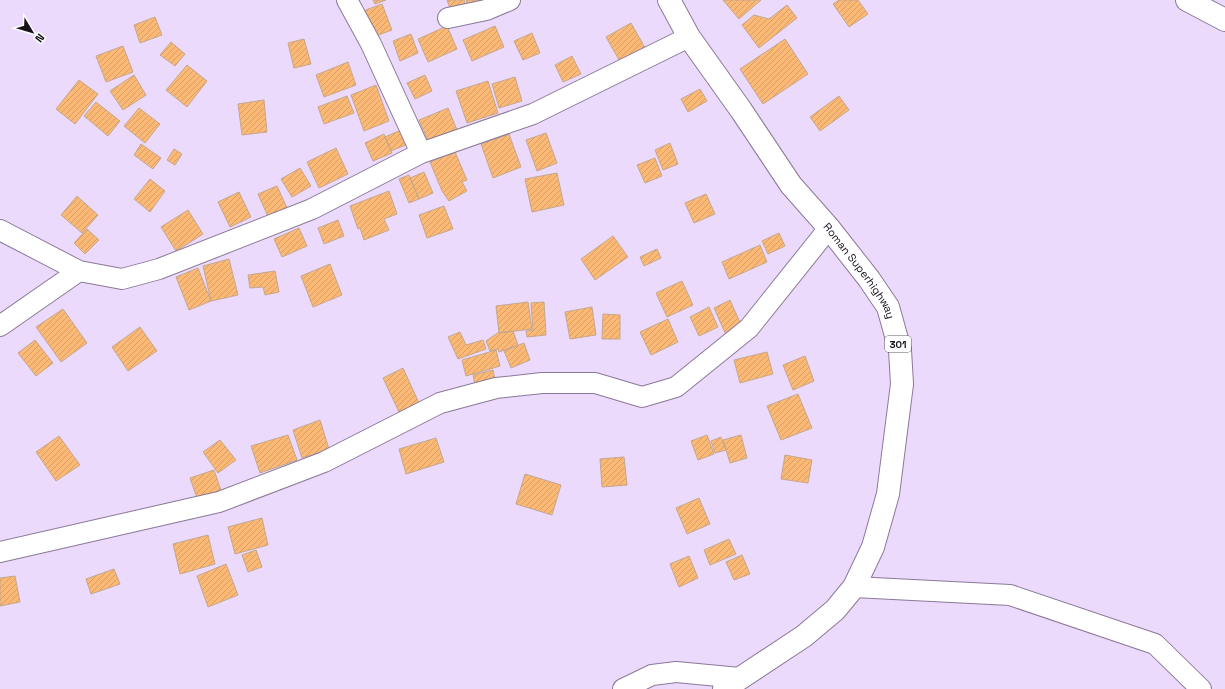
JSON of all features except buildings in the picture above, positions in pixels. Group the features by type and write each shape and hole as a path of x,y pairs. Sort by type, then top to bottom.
{"main road":[{"name":"Roman Superhighway","path":"669,0 689,37 741,110 791,185 829,228 869,279 888,307 900,357 902,384 888,494 873,547 854,587 835,610 804,636 732,683"},
{"path":"1188,0 1225,20"}],"street":[{"path":"347,0 371,44 421,153"},
{"path":"448,18 486,10 510,0"},
{"path":"0,230 80,271 122,279 159,269 312,209 421,153 533,114 689,37"},
{"path":"0,552 219,502 324,462 440,403 496,388 542,383 595,383 642,397 676,387 749,328 829,228"},
{"path":"0,326 80,271"},
{"path":"854,587 1010,595 1155,644 1201,689"},
{"path":"624,689 652,675 676,672 732,683"}]}
